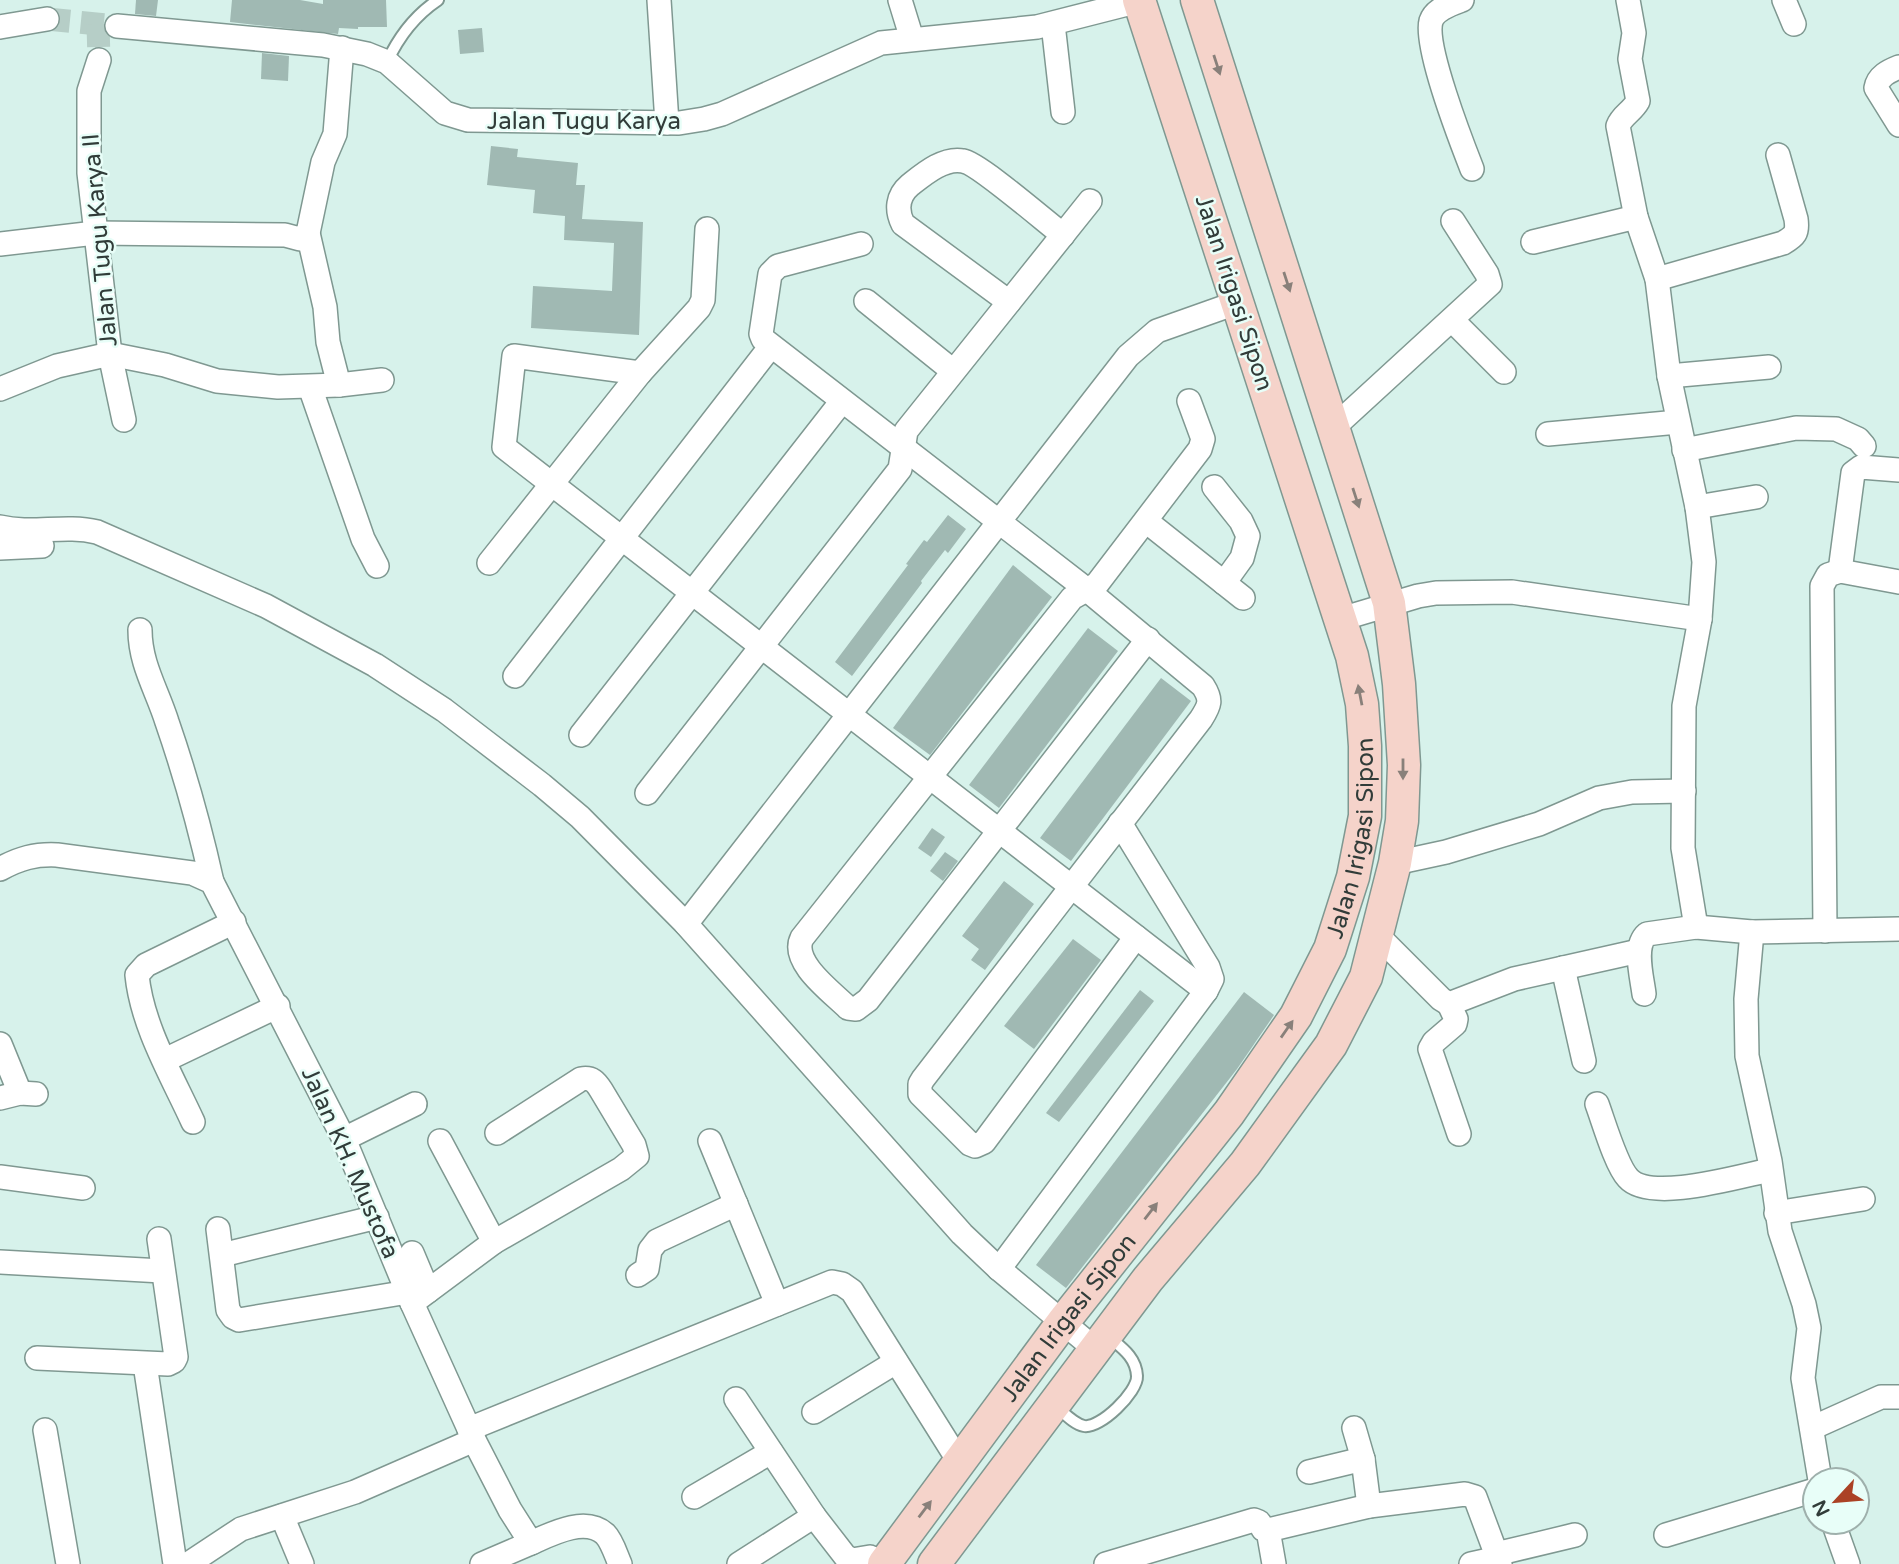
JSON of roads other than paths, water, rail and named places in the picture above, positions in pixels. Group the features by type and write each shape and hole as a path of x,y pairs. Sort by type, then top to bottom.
{"street":[{"path":"659,0 667,123"},
{"path":"900,0 912,39"},
{"name":"Jalan Tugu Karya","path":"117,26 342,48 367,54 387,62 445,113 456,118 667,123 722,114 881,43 1054,24 1141,0"},
{"name":"Jalan Irigasi Sipon","path":"934,1564 1055,1405 1097,1343 1245,1164 1331,1045 1366,978 1395,863 1365,746 1362,704 1343,618 1236,303 1141,0"},
{"name":"Jalan Irigasi Sipon","path":"883,1564 1229,1113 1296,1016 1330,949 1353,877 1384,819 1403,752 1399,684 1387,603 1197,0"},
{"path":"1462,0 1435,14 1430,23 1440,75 1472,169"},
{"path":"1628,0 1634,33 1630,59 1638,101 1630,112 1622,117 1618,126 1636,217 1657,279 1669,376 1697,508 1704,562 1700,620 1684,706 1683,848 1696,928"},
{"path":"1784,0 1794,24"},
{"path":"0,27 47,19"},
{"path":"1054,24 1063,112"},
{"path":"339,385 328,342 325,307 308,233 323,162 335,134 342,48"},
{"name":"Jalan Tugu Karya II","path":"99,60 89,91 89,173 110,354 124,420"},
{"path":"1899,67 1882,75 1876,88 1899,125"},
{"path":"1657,279 1783,243 1795,237 1798,229 1796,219 1778,155"},
{"path":"1009,302 903,223 897,212 899,201 907,188 937,166 949,161 964,160 1063,235"},
{"path":"647,793 900,470 906,431 1090,201"},
{"path":"1533,242 1636,217"},
{"path":"1333,428 1490,284 1487,274 1452,221"},
{"path":"489,563 640,373 699,308 703,300 707,229"},
{"path":"0,244 95,233 285,235 300,239 308,233"},
{"path":"861,244 778,266 773,270 770,274 761,334 771,346 1148,639 1203,686 1211,698 1210,703 1120,823 920,1083 920,1094 970,1144 975,1146 984,1142 1136,937"},
{"path":"866,302 953,371"},
{"path":"686,924 1128,356 1144,340 1174,323 1236,303"},
{"path":"1452,320 1504,372"},
{"path":"515,676 771,346"},
{"path":"0,389 57,366 110,354 165,365 217,381 278,387 310,387 382,380"},
{"path":"640,373 514,356 504,447 1206,991"},
{"path":"1669,376 1769,367"},
{"path":"310,387 363,539 377,566"},
{"path":"581,735 842,401"},
{"path":"1148,639 868,1000 856,1009 848,1008 803,962 799,944 1072,598 1097,584 1203,444 1189,401"},
{"path":"1548,434 1678,422"},
{"path":"1684,450 1796,428 1836,429 1858,439 1864,446"},
{"path":"1840,571 1853,473 1861,467 1899,470"},
{"path":"1214,486 1241,521 1248,536 1242,558 1224,583"},
{"path":"1697,508 1756,497"},
{"path":"1146,521 1243,598"},
{"path":"0,527 22,530 77,527 97,532 266,606 375,665 454,717 580,817 686,924 962,1234 999,1269 1066,1324 1097,1343"},
{"path":"0,548 42,546"},
{"path":"1825,931 1821,596 1824,580 1828,575 1840,571 1899,582"},
{"path":"1343,618 1387,603 1436,593 1512,592 1700,620"},
{"name":"Jalan KH. Mustofa","path":"140,630 142,657 175,746 212,882 344,1139 377,1217 416,1296 472,1434 510,1510 531,1543"},
{"path":"1395,863 1446,852 1539,824 1599,798 1632,792 1684,791"},
{"path":"999,1269 1206,991 1212,979 1208,967 1120,823"},
{"path":"0,869 17,860 36,855 57,855 192,873 212,882"},
{"path":"193,1122 142,1000 138,983 139,972 146,965 234,922"},
{"path":"1644,994 1639,951 1647,934 1696,928 1752,932 1899,929"},
{"path":"1752,932 1746,999 1747,1056 1776,1213 1809,1328 1803,1378 1818,1466"},
{"path":"1377,935 1449,1004 1456,1019 1455,1024 1434,1042 1430,1049 1459,1134"},
{"path":"1449,1004 1514,979 1639,951"},
{"path":"1563,968 1584,1061"},
{"path":"165,1060 278,1006"},
{"path":"0,1044 19,1095"},
{"path":"218,1229 228,1310 239,1320 416,1296 494,1242 621,1169 637,1156 634,1145 596,1082 588,1078 581,1079 497,1133"},
{"path":"344,1139 415,1104"},
{"path":"1597,1104 1620,1164 1627,1177 1636,1185 1659,1189 1770,1170"},
{"path":"440,1141 494,1242"},
{"path":"710,1141 777,1304"},
{"path":"0,1177 83,1188"},
{"path":"1776,1213 1863,1199"},
{"path":"638,1275 647,1269 650,1250 657,1241 736,1204"},
{"path":"222,1255 377,1217"},
{"path":"37,1358 170,1364 176,1357 159,1239"},
{"path":"412,1253 416,1296"},
{"path":"0,1262 162,1270"},
{"path":"188,1564 241,1529 355,1492 472,1434 832,1282 842,1284 852,1291 960,1463"},
{"path":"814,1412 897,1362"},
{"path":"145,1364 175,1564"},
{"path":"1812,1429 1881,1397 1899,1397"},
{"path":"736,1399 814,1516 849,1559 870,1557 883,1564"},
{"path":"1354,1428 1363,1460 1369,1506"},
{"path":"45,1430 68,1564"},
{"path":"694,1497 771,1452"},
{"path":"1309,1472 1363,1460"},
{"path":"1106,1564 1166,1555 1254,1520 1268,1530 1369,1506 1465,1494 1475,1497 1498,1559"},
{"path":"1666,1535 1801,1494"},
{"path":"282,1516 302,1564"},
{"path":"739,1564 814,1516"},
{"path":"482,1564 577,1526 604,1533 620,1564"},
{"path":"1268,1530 1274,1564"},
{"path":"1471,1564 1498,1559 1575,1535"},
{"path":"1838,1536 1848,1564"}],"lane":[{"path":"387,62 420,12 438,0"},
{"path":"1055,1405 1076,1423 1090,1426 1098,1424 1133,1389 1138,1381 1133,1360 1097,1343"}],"tunnel":[{"path":"47,19 117,26"},
{"path":"98,24 99,60"}]}
